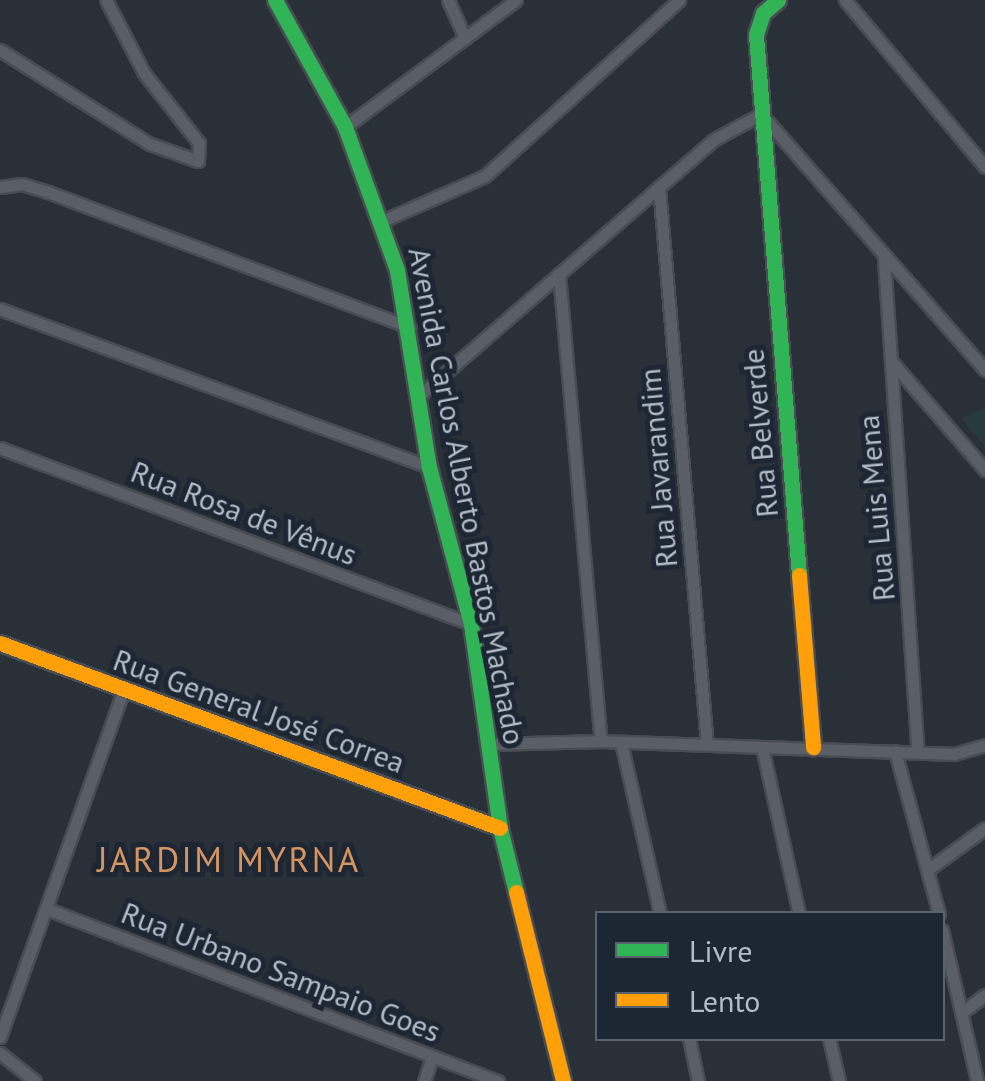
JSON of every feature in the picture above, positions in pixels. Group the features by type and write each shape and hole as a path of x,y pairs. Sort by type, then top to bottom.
{"street":[{"path":"0,50 150,144 198,160 199,143 144,72 106,0"},
{"name":"Avenida Carlos Alberto Bastos Machado","path":"275,0 346,127 382,221 410,327 429,467 471,624 500,828 563,1081"},
{"path":"448,0 465,38"},
{"path":"346,127 516,0"},
{"path":"382,221 485,176 678,0"},
{"name":"Rua Belverde","path":"778,0 758,21 761,114 813,747"},
{"path":"845,0 985,167"},
{"path":"420,395 713,140 761,114 985,370"},
{"path":"0,186 22,184 48,192 410,327"},
{"name":"Rua Javarandim","path":"659,187 706,744"},
{"name":"Rua Luis Mena","path":"884,259 918,752"},
{"path":"559,274 601,741"},
{"path":"0,309 429,467"},
{"path":"891,361 985,470"},
{"name":"Rua Rosa de Vênus","path":"0,448 471,624"},
{"name":"Rua General José Correa","path":"0,642 123,692 500,828"},
{"path":"0,1037 123,692"},
{"path":"490,744 601,741 954,754 985,745"},
{"path":"622,742 659,911"},
{"path":"762,748 798,911"},
{"path":"895,751 938,911"},
{"path":"928,869 985,828"},
{"name":"Rua Urbano Sampaio Goes","path":"47,909 498,1081"},
{"path":"945,943 977,1081"},
{"path":"961,1013 985,995"},
{"path":"690,1041 698,1081"},
{"path":"830,1041 839,1081"},
{"path":"0,1053 34,1081"},
{"path":"424,1081 432,1058"}],"green space":[{"path":"985,408 985,446 961,418"}],"traffic: fast":[{"path":"275,0 345,127 397,270 429,467 471,624 500,828 516,892"},
{"path":"778,0 763,13 756,35 799,575"}],"traffic: slow":[{"path":"799,575 813,747"},
{"path":"0,643 500,828"},
{"path":"516,892 563,1081"}],"district":[{"name":"JARDIM MYRNA","path":"229,859"}]}
